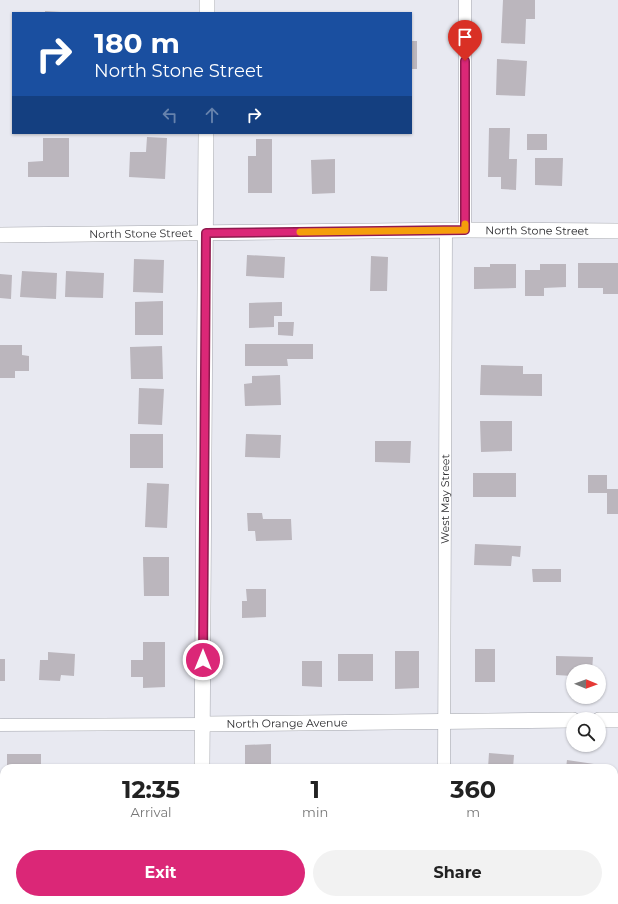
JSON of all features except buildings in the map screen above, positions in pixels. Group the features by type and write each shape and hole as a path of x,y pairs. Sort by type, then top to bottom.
{"street":[{"path":"207,0 207,12"},
{"path":"465,0 465,230"},
{"path":"202,764 206,134"},
{"name":"North Stone Street","path":"0,235 465,230 618,231"},
{"name":"West May Street","path":"444,764 446,231"},
{"name":"North Orange Avenue","path":"0,725 566,720"},
{"path":"606,720 618,720"}],"slow traffic":[{"path":"300,232 446,231 465,230 465,224"}],"route":[{"path":"203,660 206,233 465,230 465,61"}]}
